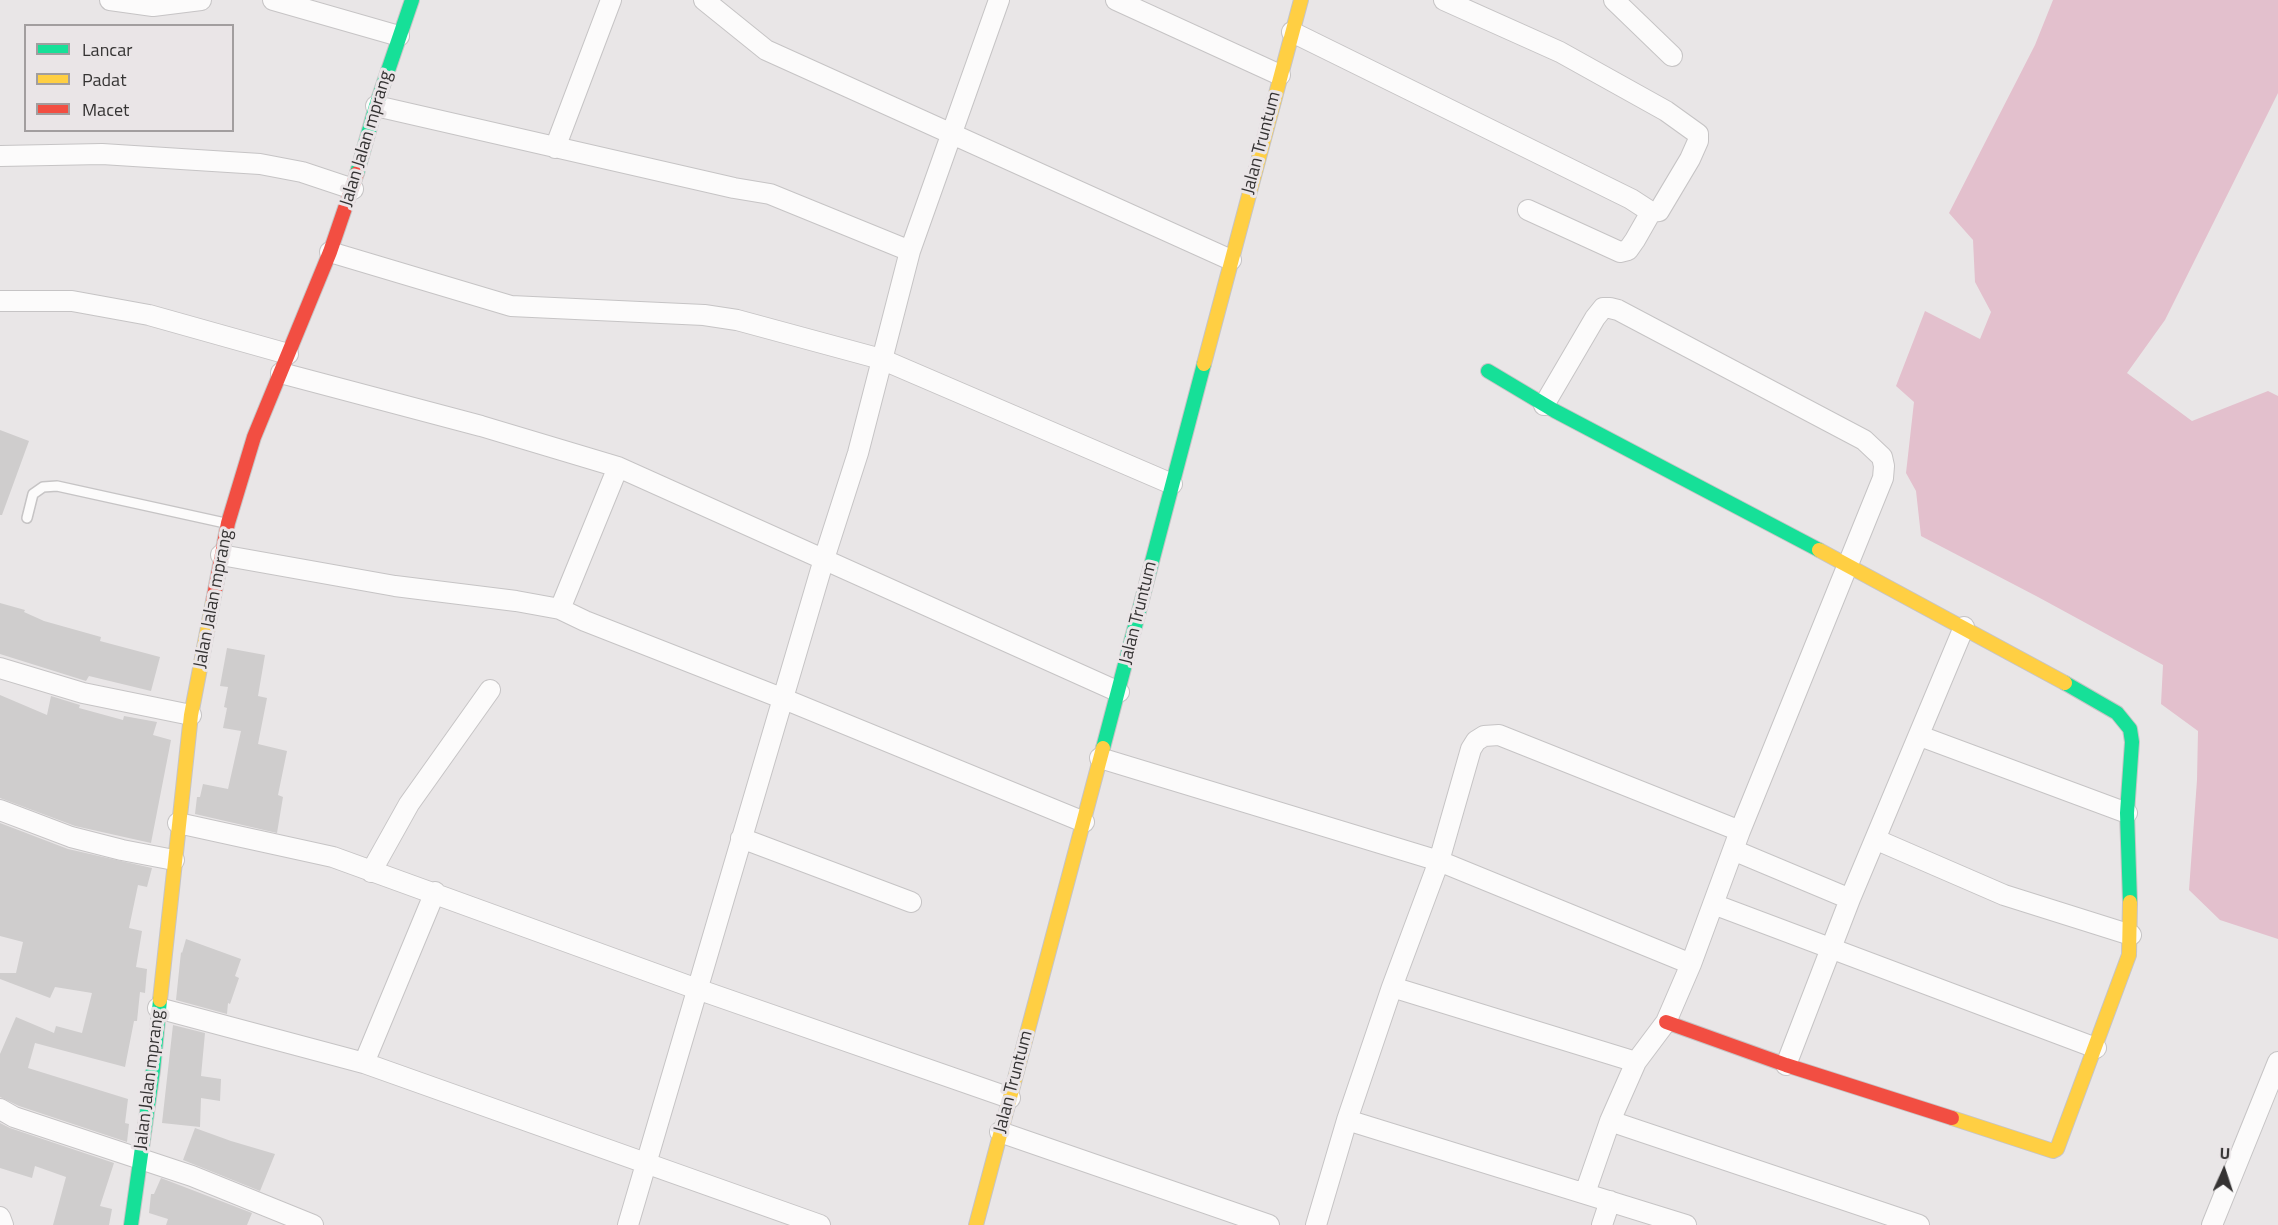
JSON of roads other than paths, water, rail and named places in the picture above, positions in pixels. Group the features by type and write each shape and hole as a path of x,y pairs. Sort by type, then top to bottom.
{"street":[{"path":"110,0 153,6 201,0"},
{"path":"273,0 399,36"},
{"name":"Jalan Jalan mprang","path":"131,1225 153,1070 191,715 228,523 254,437 330,252 353,189 376,106 412,0"},
{"path":"555,148 611,0"},
{"path":"704,0 766,50 1231,260"},
{"path":"628,1225 824,559 858,453 910,251 999,0"},
{"path":"1116,0 1280,75"},
{"name":"Jalan Truntum","path":"976,1225 1301,0"},
{"path":"1292,32 1631,199 1651,212 1659,211 1690,159 1698,141 1698,134 1666,111 1560,52 1444,0"},
{"path":"1614,0 1672,56"},
{"path":"376,106 734,188 770,194 910,251"},
{"path":"0,156 102,154 260,164 302,172 353,189"},
{"path":"1528,210 1620,252 1628,250 1651,212"},
{"path":"330,252 511,306 704,315 737,320 881,359 1172,484"},
{"path":"0,301 72,302 149,315 288,354"},
{"path":"1544,405 1600,311 1607,308 1618,310 1864,440 1882,458 1883,478 1740,831 1691,964 1666,1022 1636,1062 1610,1121 1585,1193"},
{"path":"1488,371 1544,405 1964,627 2117,713 2130,729 2132,742 2127,813 2131,935 2129,955 2061,1143 2053,1151 1786,1065 1666,1022"},
{"path":"281,373 481,426 618,467 1119,692"},
{"path":"560,609 618,467"},
{"path":"221,555 395,586 516,601 560,609 1083,822"},
{"path":"1786,1065 1850,899 1964,627"},
{"path":"0,668 83,693 191,715"},
{"path":"371,872 409,804 490,690"},
{"path":"1316,1225 1347,1120 1392,987 1439,861 1471,748 1476,741 1484,736 1499,735 1740,831"},
{"path":"1920,736 2127,813"},
{"path":"1100,758 1439,861 1691,964"},
{"path":"0,810 71,837 174,860"},
{"path":"178,823 333,857 698,989 1010,1098"},
{"path":"741,838 910,902"},
{"path":"1876,840 2004,895 2131,935"},
{"path":"1733,850 1850,899"},
{"path":"364,1063 435,892"},
{"path":"1713,904 1830,950 2096,1048"},
{"path":"1392,987 1636,1062"},
{"path":"158,1008 364,1063 820,1225"},
{"path":"2212,1225 2278,1062"},
{"path":"0,1109 14,1117 192,1176 313,1225"},
{"path":"1347,1120 1686,1225"},
{"path":"1610,1121 1919,1225"},
{"path":"999,1137 1127,1181 1264,1224"},
{"path":"1127,1181 1237,1225"},
{"path":"1602,1225 1610,1201"},
{"path":"0,1217 3,1225"}],"lane":[{"path":"27,518 33,494 43,487 57,486 228,523"}]}
